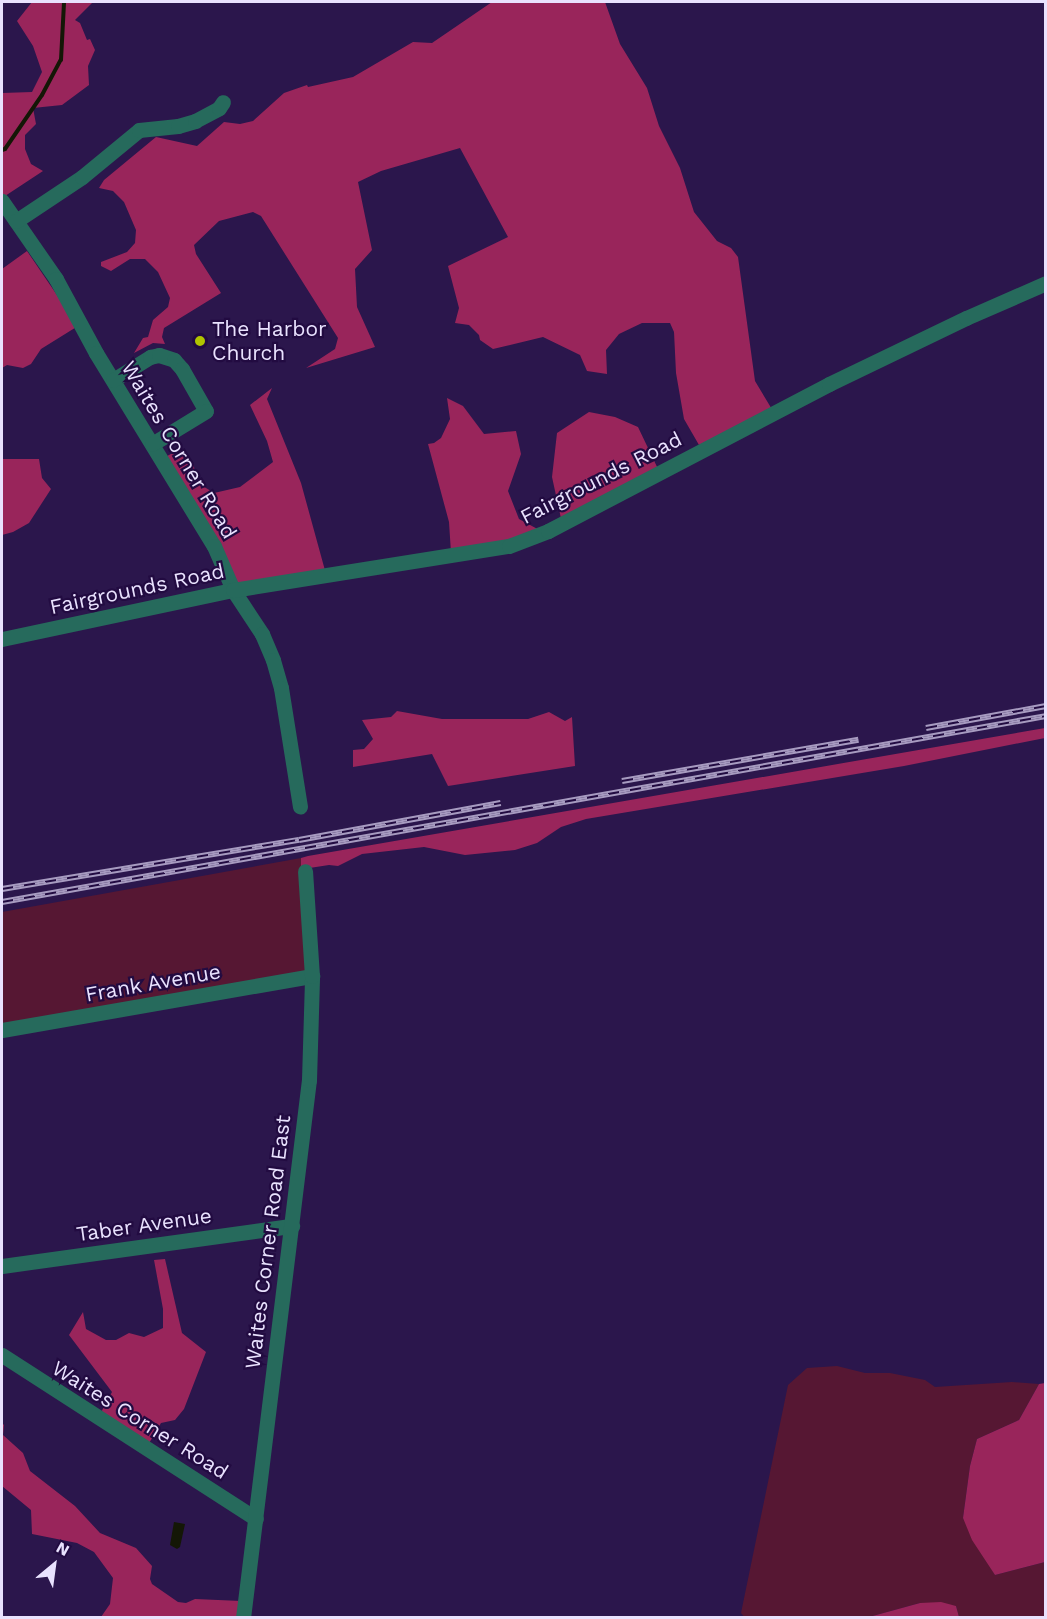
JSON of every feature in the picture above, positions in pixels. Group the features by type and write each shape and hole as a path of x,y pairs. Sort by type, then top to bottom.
{"street":[{"path":"16,221 82,177 139,130 178,126 195,121 219,108 223,102"},
{"name":"Waites Corner Road","path":"2,201 56,279 113,380 214,546 233,590 262,634 273,660 286,720 300,806"},
{"name":"Fairgrounds Road","path":"2,639 233,590 509,546 548,531 829,384 966,318 1046,283"},
{"path":"113,380 150,357 159,355 174,360 183,369 206,411 152,444"},
{"name":"Waites Corner Road East","path":"243,1617 309,1080 312,976 305,871"},
{"name":"Frank Avenue","path":"2,1030 312,976"},
{"name":"Taber Avenue","path":"2,1266 292,1226"},
{"name":"Waites Corner Road","path":"2,1355 256,1519"}],"shaded area":[{"path":"32,2 93,2 75,20 80,23 87,40 90,39 95,50 88,66 89,85 62,105 33,108 36,124 25,135 25,149 31,164 43,171 2,198 2,93 32,92 42,72 33,46 17,21"},
{"path":"492,2 605,2 620,44 647,88 659,126 680,168 694,212 717,241 731,248 738,257 755,381 773,411 699,445 684,419 676,373 674,332 670,323 642,323 619,334 606,350 607,374 587,371 580,355 543,337 493,349 480,340 479,335 469,325 455,323 459,308 448,266 508,237 460,148 381,171 358,182 372,250 355,269 357,307 375,347 306,368 335,349 338,338 261,216 253,212 219,221 194,245 196,254 221,293 164,328 162,337 165,344 153,343 134,353 143,338 148,337 153,320 168,307 170,298 158,272 145,259 130,259 111,271 101,266 101,262 127,252 135,243 136,230 124,202 113,191 99,188 104,180 156,137 197,146 224,122 240,124 253,121 284,93 307,85 308,87 353,77 413,42 432,43"},
{"path":"27,251 78,326 41,349 31,364 23,368 7,365 2,368 2,269"},
{"path":"272,388 267,399 301,483 326,574 234,589 163,458 177,451 193,463 198,483 214,493 240,487 273,462 267,441 250,405"},
{"path":"447,398 463,406 484,434 516,431 521,454 508,491 519,519 543,532 555,526 538,535 506,546 451,553 449,522 428,444 441,438 450,419"},
{"path":"589,412 615,417 638,427 659,471 562,523 552,477 557,433"},
{"path":"2,459 39,459 42,478 51,489 29,523 2,535"},
{"path":"397,711 442,719 528,719 549,712 565,721 572,717 575,766 448,786 432,754 353,767 353,750 364,749 373,739 362,720 391,717"},
{"path":"1045,728 1045,738 904,766 586,819 561,827 537,843 515,850 465,855 424,847 362,854 338,866 303,869 301,866 301,858 308,856"},
{"path":"301,858 312,970 2,1029 2,912"},
{"path":"165,1259 182,1333 206,1352 184,1409 175,1420 161,1423 148,1445 99,1416 112,1392 69,1335 83,1312 86,1329 106,1340 116,1340 129,1333 144,1337 163,1328 163,1309 154,1260"},
{"path":"837,1366 865,1373 890,1373 925,1380 935,1387 1012,1382 1039,1384 1019,1420 977,1439 970,1466 963,1518 995,1575 1045,1562 1045,1617 959,1617 956,1606 920,1603 869,1617 745,1618 741,1613 788,1385 807,1368"},
{"path":"1045,1383 1045,1562 995,1575 972,1540 963,1518 970,1466 977,1439 1019,1420 1039,1384"},
{"path":"2,1423 4,1425 3,1435 23,1453 30,1471 75,1506 100,1533 136,1548 152,1566 150,1579 152,1584 178,1602 186,1603 195,1599 241,1601 243,1617 101,1617 110,1604 113,1578 94,1552 77,1543 32,1534 31,1510 2,1486"},
{"path":"174,1522 185,1524 180,1547 177,1549 170,1545"},
{"path":"941,1602 956,1606 959,1617 869,1617 920,1603"}],"waterway":[{"path":"2,150 5,149 42,95 61,60 64,2"}],"railway":[{"path":"926,728 1046,706"},
{"path":"2,902 1046,716"},
{"path":"622,781 858,740"},
{"path":"2,889 299,840 501,803"}],"place":[{"name":"The Harbor Church","path":"200,341"}]}
